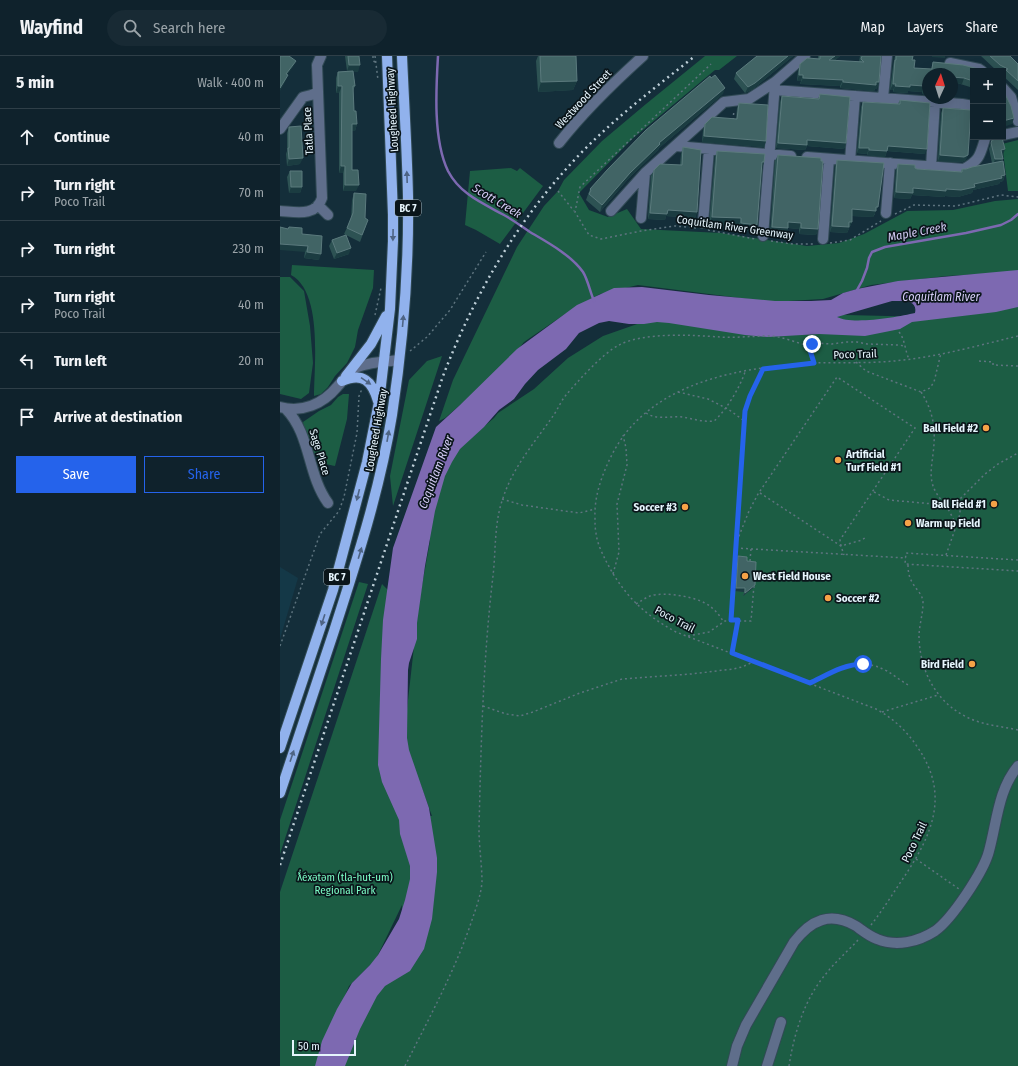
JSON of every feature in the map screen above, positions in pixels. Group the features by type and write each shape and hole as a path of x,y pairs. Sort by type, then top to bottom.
{"main road":[{"name":"Lougheed Highway","path":"280,748 333,590 367,462 379,402 390,309 393,214 388,56"},
{"name":"Lougheed Highway","path":"280,793 364,538 387,442 399,360 405,302 408,229 402,56"},
{"path":"344,378 371,344 390,309"},
{"path":"344,378 354,377 363,379 371,384 379,402"}],"street":[{"name":"Tatla Place","path":"318,206 322,198 323,191 317,63 320,56"},
{"name":"Westwood Street","path":"559,143 600,96 643,56"},
{"path":"611,211 645,173 724,102 749,99 775,86 805,56"},
{"path":"883,98 887,56"},
{"path":"950,63 974,68"},
{"path":"775,86 855,96 922,101"},
{"path":"763,239 775,86"},
{"path":"1006,91 1011,97 1018,121"},
{"path":"280,129 303,97 318,92"},
{"path":"850,161 855,96"},
{"path":"931,167 935,104"},
{"path":"954,104 970,106"},
{"path":"1006,134 1018,132"},
{"path":"676,146 964,169 975,163 987,140"},
{"path":"701,227 709,149"},
{"path":"823,242 829,159"},
{"path":"887,216 890,163"},
{"path":"641,218 645,173"},
{"path":"280,211 306,212 318,206 328,215"},
{"path":"283,408 293,410 301,409 315,404 327,397 350,372 359,367 399,360"},
{"name":"Sage Place","path":"283,408 292,415 302,432 314,474 321,492 328,503"},
{"path":"732,1066 737,1046 746,1026 794,942 812,923 822,919 832,918 847,921 878,940 894,943 905,943 920,938 935,931 941,925 976,880 986,862 1004,789 1008,779 1018,766"},
{"path":"767,1066 781,1022"}],"path":[{"path":"374,56 378,84"},
{"path":"575,212 580,187 712,64"},
{"path":"733,126 735,104"},
{"name":"Coquitlam River Greenway","path":"558,191 575,212 589,235 600,239 640,230 675,226 701,227 793,244 850,240 887,216 914,206 956,206 1001,195 1018,198"},
{"path":"399,360 427,337 450,310 486,252"},
{"path":"375,318 382,281"},
{"path":"899,332 903,338 904,346 909,359"},
{"path":"405,1066 463,946 479,897 482,882 479,844 481,726 488,621 496,550 497,526 502,499 508,482 525,454 556,413 565,396 604,356 619,345 634,339 683,334 735,338 770,336 783,338 809,347 814,363"},
{"name":"Poco Trail","path":"788,1066 796,1031 816,988 828,971 865,932 886,905 916,859 927,838 933,822 935,802 934,783 924,759 914,742 896,721 882,712 687,636 651,617 636,604 626,593 613,574 596,535 595,509 599,485 608,461 623,435 646,412 661,401 701,382 745,372 814,363 909,359 1018,336"},
{"path":"807,346 816,343 832,344 857,342 904,346"},
{"path":"921,392 930,388 934,382 942,353"},
{"path":"980,361 993,362 993,365 1018,366"},
{"path":"856,362 866,371 921,392 929,404 934,430 931,481 937,495 956,525"},
{"path":"731,620 744,421 750,396 763,369"},
{"path":"646,412 655,416 681,417 710,421 716,420 740,384 745,372"},
{"path":"737,541 749,511 837,377 915,428 874,492 840,540 844,554"},
{"path":"280,646 320,534 339,511 344,497 357,433 359,396 364,384"},
{"path":"678,392 708,399 725,407 744,421"},
{"path":"613,574 619,552 617,504 627,465 626,448 623,435"},
{"path":"874,492 889,500 944,505 962,498 985,474 998,464 1018,453"},
{"path":"760,493 841,546 862,540 866,537"},
{"path":"946,555 956,525 962,498"},
{"path":"502,499 522,505 579,513 595,509"},
{"path":"943,509 944,505"},
{"path":"736,548 906,558"},
{"path":"750,563 751,549"},
{"path":"1018,560 906,553 905,564 908,564 912,582 921,594 923,602 919,631 921,658 927,676 938,694 952,707 968,718 986,724 1018,730"},
{"path":"908,564 1018,571"},
{"path":"687,636 709,632 723,621 752,621 754,585"},
{"path":"636,604 655,594 681,596 707,604 723,621"},
{"path":"732,653 738,620"},
{"path":"483,706 506,714 520,716 612,681 636,677 691,674 734,669 754,662"},
{"path":"810,683 841,668 863,664 885,670 908,685"},
{"path":"882,712 938,694"},
{"path":"916,859 966,894"}],"shaded area":[{"path":"280,567 298,578 280,639"}],"green space":[{"path":"705,56 737,56 719,70 715,70 632,139 579,193 589,210 608,217 627,209 641,229 721,233 807,246 839,243 864,234 907,211 953,210 995,201 1018,199 1018,272 946,276 871,285 823,299 771,302 638,285 600,294 565,314 524,342 502,369 445,418 439,421 453,380 517,247 544,206 558,191 564,180 602,141"},
{"path":"1018,140 1018,191 1008,191 1002,144"},
{"path":"511,168 517,171 520,168 543,186 500,244 465,225 470,171"},
{"path":"292,265 374,270 373,288 358,330 355,347 347,363 335,376 328,387 321,394 314,396 315,349 312,313 308,297 301,284 291,275"},
{"path":"280,277 290,277 304,291 310,326 313,363 309,393 301,399 280,394"},
{"name":"ƛ̓éxətəm (tla-hut-um) Regional Park","path":"1018,306 1018,1066 336,1066 402,925 402,905 376,959 349,986 328,1033 319,1066 280,1066 280,892 382,584 392,594 419,511 422,524 435,505 447,468 459,449 498,413 534,389 568,358 603,336 640,323 685,311 930,317","holes":["422,524 430,541 419,602 406,718 405,680 410,639 407,602 413,562","420,783 432,816 404,814 402,800 423,802"]},
{"path":"442,356 393,506 390,476 409,380 427,361"},
{"path":"343,394 349,394 347,419 335,466 324,463 312,450 305,433 303,422 331,405"},
{"path":"359,582 368,584 280,854 280,820"}],"water":[{"name":"Coquitlam River","path":"1018,270 1018,307 996,312 912,322 900,329 865,336 819,334 768,337 657,322 629,324 609,321 599,323 579,333 566,349 538,370 514,399 499,410 484,427 460,449 445,476 435,511 425,566 417,623 417,639 408,670 407,738 409,750 429,808 437,858 432,919 424,949 410,971 385,986 377,996 360,1029 345,1066 315,1066 322,1041 337,1009 352,983 378,955 399,919 410,879 410,866 400,834 399,820 382,782 378,765 383,620 393,548 436,427 517,349 577,305 614,288 642,287 775,301 811,301 831,300 843,293 857,289 898,281","holes":["892,301 912,303 915,308 915,313 864,320 853,320 837,317"]}],"building":[{"path":"280,56 289,56 296,61 286,74 288,75 280,88"},
{"path":"348,56 359,56 360,65 349,65"},
{"path":"540,56 576,56 577,81 541,82"},
{"path":"757,56 788,56 748,87 736,73"},
{"path":"820,56 835,56 829,60 864,62 861,59 862,56 881,56 879,82 876,82 876,85 843,82 843,80 803,78 803,75 799,75 800,64 807,58 820,59"},
{"path":"896,56 913,56 912,60 915,60 914,68 922,68 922,86 895,86 896,84 893,84"},
{"path":"990,56 1010,56 1018,64 1018,81 1006,70 1008,69 1000,65"},
{"path":"933,62 963,65 975,68 970,68 970,80 958,78 958,68 932,68"},
{"path":"353,71 355,86 353,86 354,111 356,111 357,124 352,124 352,170 358,170 359,185 345,185 345,166 341,166 342,86 338,86 338,72"},
{"path":"715,75 725,88 659,143 660,144 630,173 602,205 589,194 590,189 646,130 710,76 711,78"},
{"path":"820,94 850,97 846,143 807,140 807,145 778,143 782,96 819,99"},
{"path":"1006,96 1011,106 1014,118 1006,120"},
{"path":"900,100 930,104 927,149 888,146 887,151 859,148 863,102 900,104"},
{"path":"739,103 768,105 766,141 704,136 705,124 712,117 737,119"},
{"path":"943,108 970,110 968,155 964,157 940,155"},
{"path":"301,126 303,158 289,159 289,127"},
{"path":"992,140 1003,140 1005,149 1001,150 1003,159 995,159 991,143"},
{"path":"683,147 701,150 697,212 668,210 667,214 650,213 654,170 660,164 682,165"},
{"path":"717,151 765,154 764,162 762,162 757,225 741,223 741,218 712,217"},
{"path":"778,155 821,158 821,161 823,161 818,229 801,228 801,223 788,222 788,228 772,227"},
{"path":"837,160 884,163 878,207 876,207 876,211 852,209 852,222 849,222 849,227 832,226"},
{"path":"1003,161 1005,175 1001,176 1002,178 974,184 975,187 961,190 946,189 946,191 913,188 913,193 896,192 898,164 915,165 915,168 917,169 962,172 962,169"},
{"path":"290,171 302,171 302,187 291,187"},
{"path":"354,193 366,194 365,218 368,220 362,235 347,228 353,213"},
{"path":"280,227 288,229 289,227 302,228 302,234 322,236 321,254 307,252 308,246 280,244"},
{"path":"346,235 351,248 337,253 332,240"},
{"name":"West Field House","path":"738,556 747,557 747,561 756,562 755,585 745,593 745,588 736,588"}],"waterway":[{"name":"Scott Creek","path":"438,56 436,99 438,130 443,159 453,179 472,197 511,219 558,249 572,260 585,275 594,301"},
{"name":"Maple Creek","path":"857,290 862,281 872,252 885,247 966,233 1001,225 1011,220 1018,214"}],"railway":[{"path":"280,865 443,376 469,315 501,257 538,203 559,178 581,153 608,127 695,56"}],"place":[{"name":"Ball Field #2","path":"986,428"},
{"name":"Artificial Turf Field #1","path":"838,460"},
{"name":"Ball Field #1","path":"994,504"},
{"name":"Soccer #3","path":"685,507"},
{"name":"Warm up Field","path":"908,523"},
{"name":"West Field House","path":"745,576"},
{"name":"Soccer #2","path":"828,598"},
{"name":"Bird Field","path":"972,664"}],"route":[{"path":"812,344 807,346 809,347 814,363 763,369 750,396 745,411 731,620 738,620 732,653 810,683 841,668 863,664"}]}
